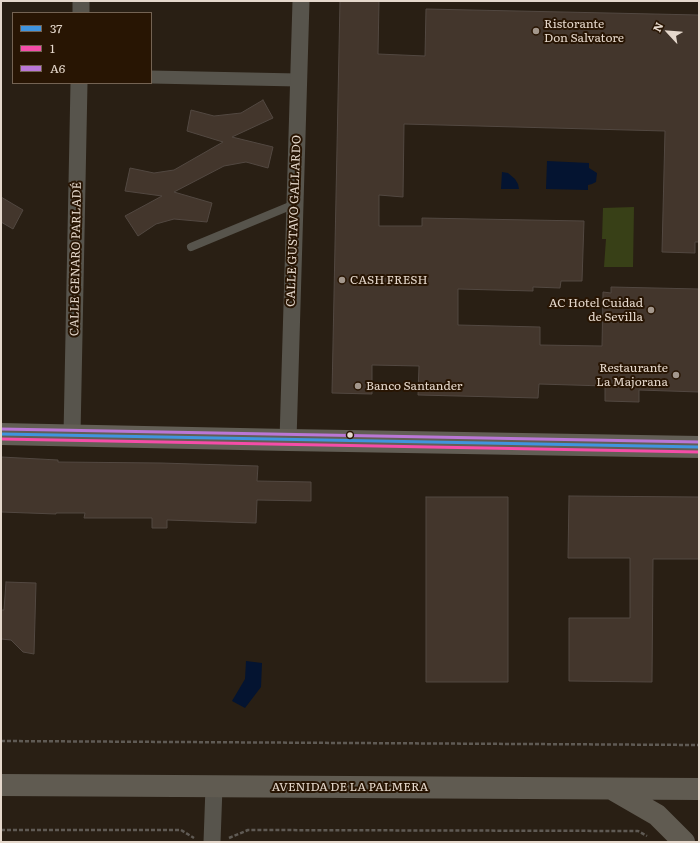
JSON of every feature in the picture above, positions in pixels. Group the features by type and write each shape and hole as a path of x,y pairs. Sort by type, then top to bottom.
{"main road":[{"path":"1,434 699,447"},
{"name":"AVENIDA DE LA PALMERA","path":"1,785 699,789"},
{"path":"611,789 657,816 684,842"}],"street":[{"path":"81,1 81,12"},
{"name":"CALLE GUSTAVO GALLARDO","path":"288,440 301,1"},
{"path":"152,77 298,80"},
{"name":"CALLE GENARO PARLADÉ","path":"72,435 79,84"},
{"path":"212,842 214,787"}],"lane":[{"path":"191,247 295,204"}],"path":[{"path":"1,741 699,745"},
{"path":"1,830 181,830 194,838"},
{"path":"231,838 248,830 638,831 650,837"}],"green space":[{"path":"634,207 633,267 604,267 606,239 602,239 603,208"}],"water":[{"path":"547,161 589,163 589,168 597,173 596,182 588,185 588,190 546,189"},
{"path":"502,172 508,173 515,179 519,189 501,189"},
{"path":"246,661 262,663 261,687 245,708 232,701 245,679"}],"building":[{"path":"340,1 379,1 378,54 425,56 426,9 699,15 699,242 695,242 695,253 662,252 665,131 404,124 403,197 379,195 379,226 422,226 422,218 584,221 582,281 561,281 560,288 533,287 533,291 458,289 458,325 540,327 540,345 602,346 603,292 611,293 611,287 699,289 699,392 639,390 639,402 605,401 605,386 539,384 538,398 418,395 419,366 372,365 372,394 332,393"},
{"path":"263,100 273,118 232,137 273,147 268,168 246,162 224,166 174,192 212,203 207,222 174,219 156,224 138,236 125,216 162,196 125,191 130,168 154,173 174,170 223,142 187,131 191,110 214,116 241,113"},
{"path":"1,197 23,210 13,229 1,222"},
{"path":"1,457 58,460 58,462 258,466 257,481 311,482 311,501 257,500 256,523 167,520 167,528 152,528 152,518 84,518 85,513 56,514 1,512"},
{"path":"569,496 699,497 699,559 653,559 652,682 569,681 569,618 630,618 630,558 568,558"},
{"path":"426,497 508,497 508,682 426,682"},
{"path":"6,582 36,583 34,654 23,652 11,640 1,639 1,610 4,610"}],"transit line":[{"name":"A6","path":"1,429 699,442"},
{"name":"37","path":"1,434 699,447"},
{"name":"1","path":"1,439 699,452"}],"place":[{"name":"Ristorante Don Salvatore","path":"536,31"},
{"name":"CASH FRESH","path":"342,280"},
{"name":"AC Hotel Cuidad de Sevilla","path":"651,310"},
{"name":"Restaurante La Majorana","path":"676,375"},
{"name":"Banco Santander","path":"358,386"}]}
